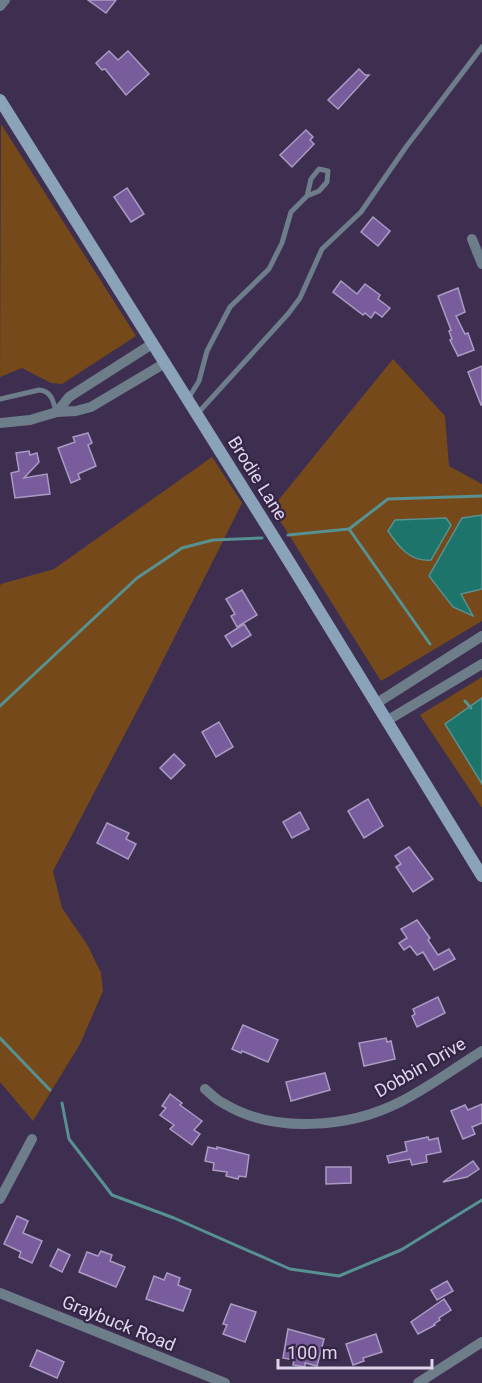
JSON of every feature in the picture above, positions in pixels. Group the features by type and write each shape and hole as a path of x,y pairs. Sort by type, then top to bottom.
{"main road":[{"name":"Brodie Lane","path":"0,100 377,703 482,876"}],"street":[{"path":"0,6 5,0"},
{"path":"472,239 482,264"},
{"path":"57,412 69,397 152,344"},
{"path":"0,423 30,420 57,412 91,407 165,363"},
{"path":"377,703 482,636"},
{"path":"387,720 482,664"},
{"name":"Dobbin Drive","path":"205,1089 221,1103 255,1117 290,1124 327,1124 360,1118 400,1102 482,1051"},
{"path":"0,1199 32,1139"},
{"name":"Graybuck Road","path":"0,1293 225,1383"},
{"path":"418,1383 482,1342"}],"lane":[{"path":"197,414 288,314 300,298 322,249 361,212 406,147 482,46"},
{"path":"188,399 199,381 207,351 230,307 269,269 282,243 291,212 307,196 319,191 327,182 328,171 319,169 311,179 307,196"},
{"path":"0,399 39,390 45,391 49,393 57,412"}],"shaded area":[{"path":"1,124 136,336 62,384 51,383 22,368 0,377"},
{"path":"393,359 445,416 449,466 482,484 482,621 381,681 272,508"},
{"path":"212,457 242,503 148,690 53,871 62,908 88,946 101,973 103,991 80,1044 33,1121 0,1082 0,586 54,569"},
{"path":"482,515 482,589 461,594 473,616 453,607 429,576 462,518"},
{"path":"446,518 451,525 431,560 411,556 401,548 388,531 395,520"},
{"path":"482,677 482,808 420,715"},
{"path":"482,698 482,784 445,724"}],"building":[{"path":"88,0 116,0 106,13"},
{"path":"109,51 118,60 128,51 149,74 126,95 105,69 102,70 96,63"},
{"path":"359,69 365,75 369,75 338,109 328,100"},
{"path":"306,130 313,137 310,140 314,144 292,167 280,155"},
{"path":"127,188 144,214 131,222 114,197"},
{"path":"373,217 390,231 378,246 361,232"},
{"path":"341,281 357,294 365,284 380,295 378,299 390,308 382,317 375,312 371,318 365,313 363,315 333,292"},
{"path":"458,288 465,312 456,316 465,334 468,333 474,350 458,356 450,340 452,339 449,331 451,330 438,296"},
{"path":"482,366 482,405 481,405 468,372"},
{"path":"88,433 92,443 88,445 96,466 78,474 80,479 71,483 58,448 75,442 73,437"},
{"path":"29,451 30,455 37,453 39,462 24,478 47,474 50,494 15,498 11,473 19,471 16,453"},
{"path":"242,590 257,615 237,627 231,616 235,614 226,599"},
{"path":"244,624 251,635 232,647 225,636"},
{"path":"219,722 233,747 216,757 202,732"},
{"path":"174,754 185,765 171,779 160,768"},
{"path":"368,799 383,826 364,838 348,811"},
{"path":"300,812 309,829 292,838 283,822"},
{"path":"107,823 129,833 126,839 136,844 128,859 97,843"},
{"path":"409,847 433,879 413,892 396,867 401,864 395,856"},
{"path":"417,920 430,938 428,940 438,955 449,949 455,959 434,970 423,952 417,955 410,946 404,950 399,943 407,938 401,929"},
{"path":"438,997 445,1013 417,1027 412,1016 415,1014 413,1009"},
{"path":"243,1025 278,1040 268,1062 232,1049"},
{"path":"386,1038 387,1042 391,1041 395,1059 364,1066 359,1043"},
{"path":"325,1073 330,1090 291,1101 286,1082"},
{"path":"170,1094 182,1103 180,1105 202,1121 194,1130 200,1134 192,1145 170,1129 174,1125 160,1115 166,1108 162,1106"},
{"path":"482,1104 482,1123 472,1127 475,1134 463,1139 451,1111 465,1105 468,1110"},
{"path":"428,1137 429,1140 438,1138 441,1152 426,1155 427,1162 412,1165 410,1159 389,1163 387,1156 407,1151 405,1142"},
{"path":"208,1147 249,1155 246,1177 239,1176 238,1179 226,1176 227,1172 213,1170 214,1163 205,1161"},
{"path":"473,1161 479,1169 467,1177 443,1182"},
{"path":"326,1167 351,1167 351,1183 326,1184"},
{"path":"17,1216 28,1221 23,1233 42,1241 32,1263 19,1257 21,1252 4,1244"},
{"path":"58,1249 70,1255 62,1272 50,1266"},
{"path":"101,1251 112,1255 110,1261 125,1267 116,1287 79,1272 87,1252 98,1256"},
{"path":"167,1273 180,1278 178,1285 191,1290 183,1311 146,1299 154,1276 164,1280"},
{"path":"447,1281 453,1291 437,1300 431,1290"},
{"path":"444,1299 451,1310 439,1318 440,1320 435,1325 418,1334 411,1322"},
{"path":"231,1304 256,1312 245,1342 223,1334 227,1325 223,1324"},
{"path":"288,1329 324,1339 317,1366 305,1363 305,1367 293,1365 294,1360 283,1358"},
{"path":"376,1334 382,1352 363,1358 364,1361 353,1365 346,1344"},
{"path":"37,1350 64,1362 57,1378 30,1366"}],"waterway":[{"path":"349,529 388,499 482,496"},
{"path":"288,535 349,529 430,644"},
{"path":"0,706 137,578 182,548 213,540 262,538"},
{"path":"465,701 471,708"},
{"path":"0,1038 50,1090"},
{"path":"62,1103 69,1139 112,1195 174,1218 290,1269 339,1276 401,1250 482,1200"}]}
